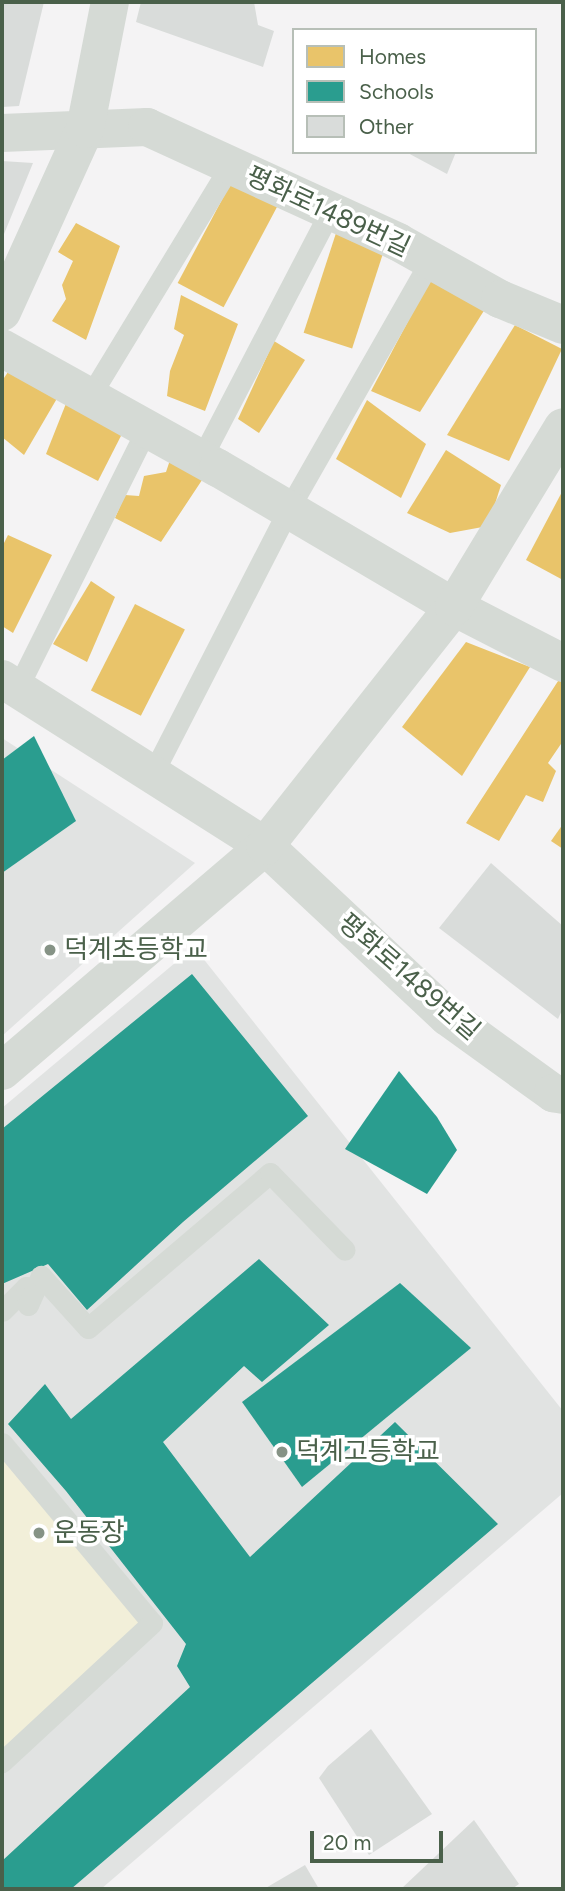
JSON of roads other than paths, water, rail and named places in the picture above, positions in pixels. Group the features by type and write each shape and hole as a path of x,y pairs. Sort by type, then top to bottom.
{"street":[{"path":"2,312 85,129 110,2"},
{"name":"평화로1489번길","path":"2,133 147,127 330,211 500,299 563,325"},
{"path":"2,348 201,458 454,607 563,663"},
{"path":"2,1071 265,846 454,607 563,427"},
{"name":"평화로1489번길","path":"9,684 265,846 448,1017 553,1093 563,1095"}],"lane":[{"path":"90,396 230,166"},
{"path":"201,458 330,211"},
{"path":"153,773 288,510 430,261"},
{"path":"9,684 147,428"},
{"path":"2,1311 26,1287 28,1305 41,1276 88,1328 270,1173 345,1250"},
{"path":"2,1443 152,1623 2,1762"}],"place":[{"name":"덕계초등학교","path":"50,950"},
{"name":"덕계고등학교","path":"282,1452"},
{"name":"운동장","path":"39,1533"}]}
